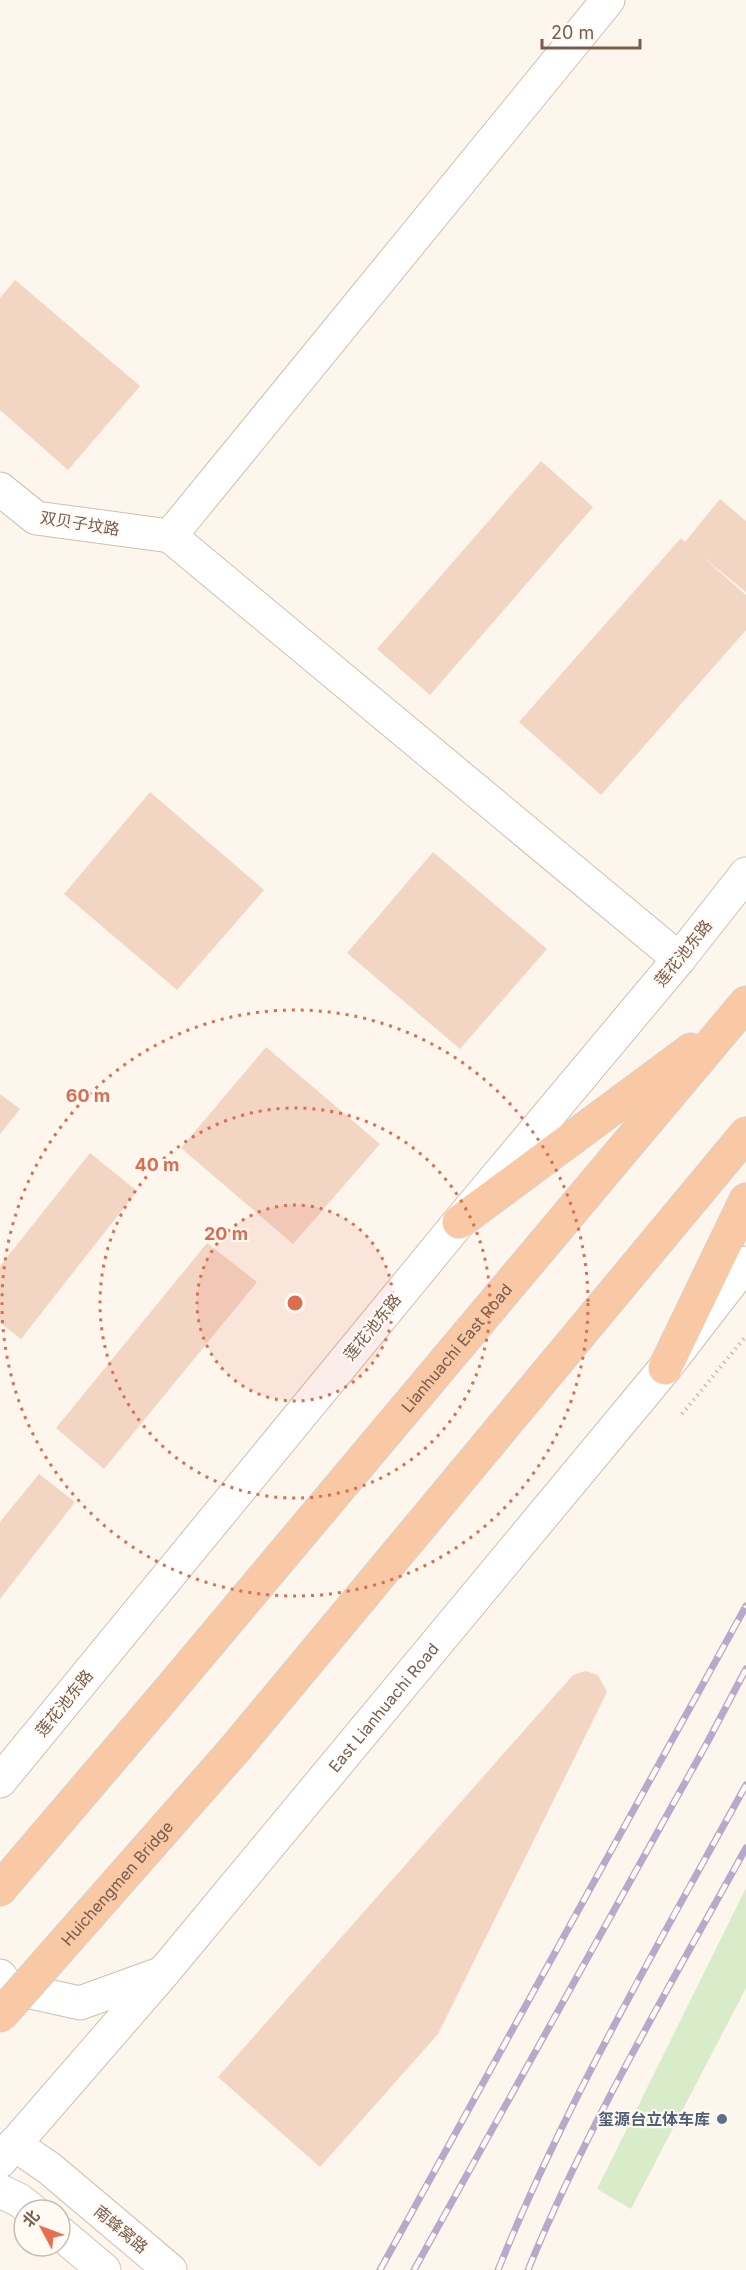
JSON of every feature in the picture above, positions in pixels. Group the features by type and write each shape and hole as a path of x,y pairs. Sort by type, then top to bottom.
{"highway":[{"path":"459,1222 740,1011"},
{"name":"Lianhuachi East Road","path":"0,1889 740,1011"},
{"name":"Huichengmen Bridge","path":"0,2016 235,1749 746,1134"},
{"path":"665,1368 746,1200"}],"street":[{"path":"608,0 170,536 679,959"},
{"name":"双贝子坟路","path":"0,489 36,518 170,536"},
{"name":"莲花池东路","path":"0,1781 459,1222 679,959 746,874"},
{"name":"East Lianhuachi Road","path":"5,2146 163,1973 665,1368 746,1263"},
{"path":"0,1976 9,1987 80,2003 163,1973"},
{"name":"南蜂窝路","path":"5,2146 50,2168 170,2270"},
{"path":"0,2191 15,2198"},
{"path":"72,2244 104,2270"}],"path":[{"path":"682,1414 746,1336"}],"green space":[{"path":"746,1888 746,1988 631,2209 597,2189"}],"building":[{"path":"15,280 140,386 68,470 0,410 0,298"},
{"path":"541,461 593,507 430,695 377,649"},
{"path":"720,499 746,521 746,592 699,554 746,595 746,630 601,795 519,722 681,538 685,542"},
{"path":"150,792 264,890 177,990 64,894"},
{"path":"433,852 547,949 460,1049 347,953"},
{"path":"266,1047 380,1144 293,1244 181,1148"},
{"path":"0,1094 20,1109 0,1134"},
{"path":"90,1153 137,1191 21,1339 0,1323 0,1266"},
{"path":"207,1243 257,1282 104,1469 56,1428"},
{"path":"39,1474 75,1502 0,1599 0,1522"},
{"path":"586,1671 598,1675 607,1692 438,2034 320,2167 218,2077 573,1675"}],"railway":[{"path":"380,2270 746,1606"},
{"path":"414,2270 746,1669"},
{"path":"498,2270 553,2146 614,2024 746,1785"},
{"path":"528,2270 551,2216 603,2109 746,1848"}],"place":[{"name":"玺源台立体车库","path":"722,2119"}]}
